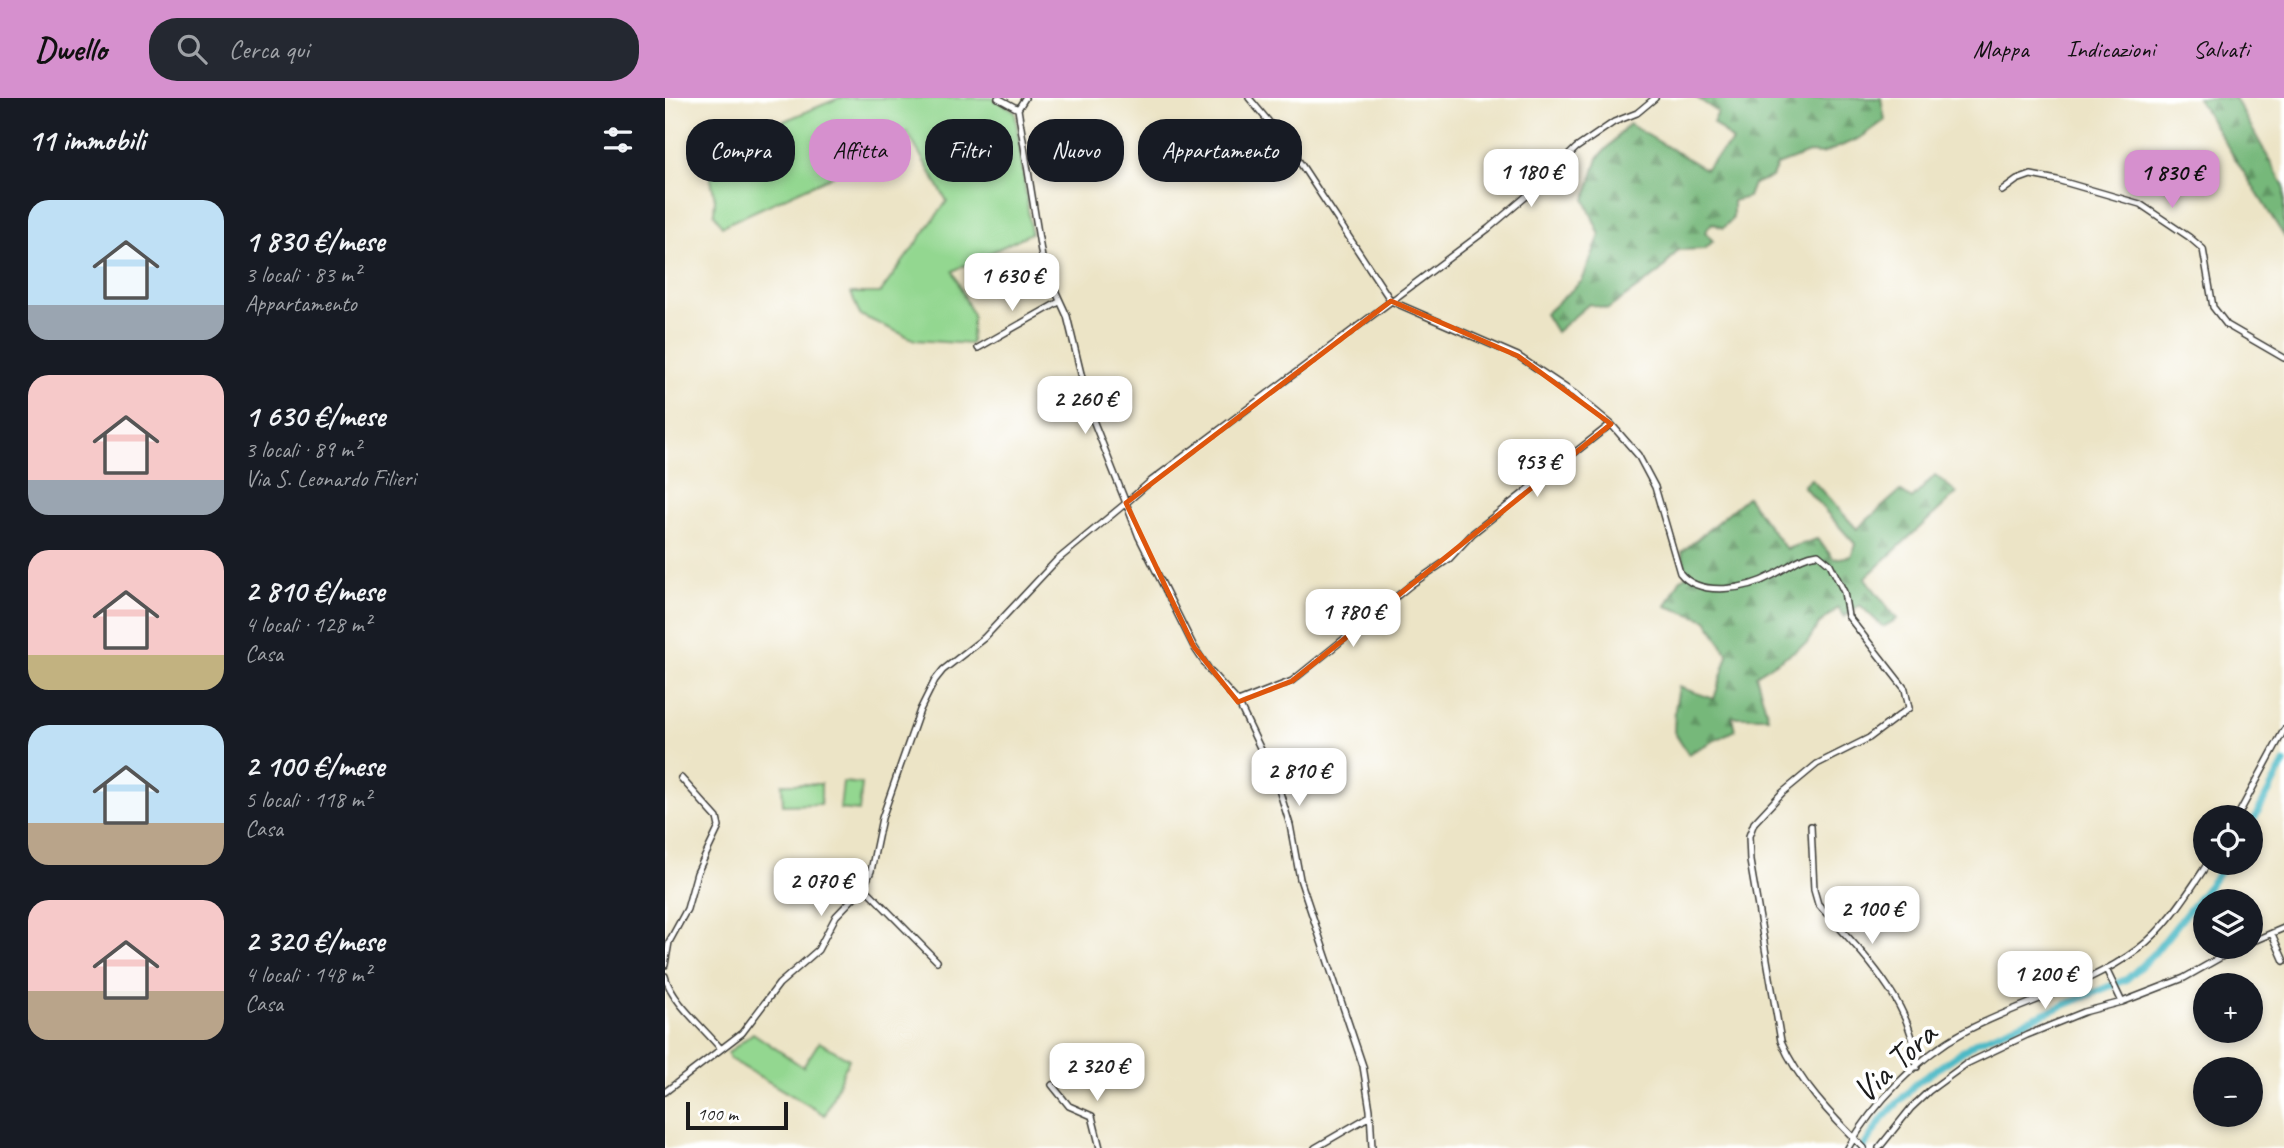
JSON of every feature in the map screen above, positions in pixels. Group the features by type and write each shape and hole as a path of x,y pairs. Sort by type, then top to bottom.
{"street":[{"path":"998,98 1019,109"},
{"path":"1025,98 1019,109 1043,264 1067,316 1091,415 1139,537 1194,647 1210,671 1238,702 1265,756 1280,794 1290,825 1300,879 1363,1066 1372,1148"},
{"path":"1249,98 1289,146 1391,301 1518,356 1575,394 1611,424 1638,455 1655,487 1680,573 1687,582 1702,588 1745,585 1771,576 1806,555 1818,554 1830,564 1844,593 1848,616 1905,689 1909,708 1869,738 1817,764 1782,793 1754,823 1749,836 1750,861 1781,1041 1790,1062 1859,1143"},
{"path":"665,1092 751,1024 779,984 818,950 836,916 864,887 871,871 882,818 920,710 943,670 983,638 1056,561 1151,481 1489,228 1576,148 1614,122 1637,113 1655,98"},
{"path":"2002,191 2017,180 2031,175 2140,204 2203,249 2213,307 2227,325 2284,358"},
{"path":"978,348 1059,302"},
{"path":"1238,702 1292,681 1412,584 1449,559 1473,533 1611,424"},
{"path":"2243,805 2284,730"},
{"path":"665,965 669,942 687,909 697,873 719,827 717,818 681,778"},
{"path":"1811,826 1814,890 1818,904 1890,989 1913,1039 1917,1067"},
{"name":"Via Tora","path":"1848,1148 1859,1143 1889,1093 1944,1043 1967,1030 2107,970 2156,934 2199,875"},
{"path":"864,887 937,961"},
{"path":"2263,937 2284,928"},
{"path":"2272,934 2284,961"},
{"path":"1879,1148 1911,1108 1966,1064 2084,1012 2184,978 2218,959"},
{"path":"2107,970 2120,1000"},
{"path":"665,976 683,1006 721,1049"},
{"path":"1052,1085 1069,1106 1092,1116 1100,1148"},
{"path":"1315,1148 1370,1116"}],"highlighted area":[{"path":"1391,301 1518,356 1611,424 1292,681 1238,702 1194,647 1126,503"}],"green space":[{"path":"839,98 992,98 1015,111 1031,233 953,271 973,316 971,344 915,340 860,315 851,293 880,293 947,201 936,182 1013,182 1013,119 925,119 925,163 911,139 911,119 809,119 809,182 819,182 722,226 714,214 712,182 795,182 795,119 789,119"},
{"path":"1697,98 1881,98 1885,120 1860,138 1822,154 1809,153 1777,165 1772,177 1753,184 1748,197 1733,201 1733,218 1723,228 1712,223 1705,232 1713,241 1705,249 1678,250 1660,272 1608,309 1589,304 1556,332 1545,314 1582,281 1600,235 1585,200 1598,158 1629,124 1705,169 1733,141 1713,123 1718,112"},
{"path":"2197,98 2235,98 2284,186 2284,236"},
{"path":"1935,475 1957,493 1865,578 1897,619 1883,627 1860,605 1844,617 1838,608 1819,624 1807,643 1756,675 1768,717 1732,717 1735,730 1688,754 1674,732 1679,687 1714,699 1728,655 1707,620 1666,606 1680,580 1687,575 1682,552 1747,497 1786,549 1817,539 1834,559 1851,556 1856,545 1803,486 1811,479 1857,529 1900,491 1912,499"},
{"path":"843,782 862,784 859,811 840,809"},
{"path":"782,784 821,784 821,804 783,805"},
{"path":"753,1033 803,1067 819,1042 849,1059 825,1115 730,1059 728,1053"}],"waterway":[{"path":"2262,805 2284,763"},
{"path":"1863,1148 1882,1119 1918,1082 1976,1042 2127,979 2153,955 2217,875"}]}
